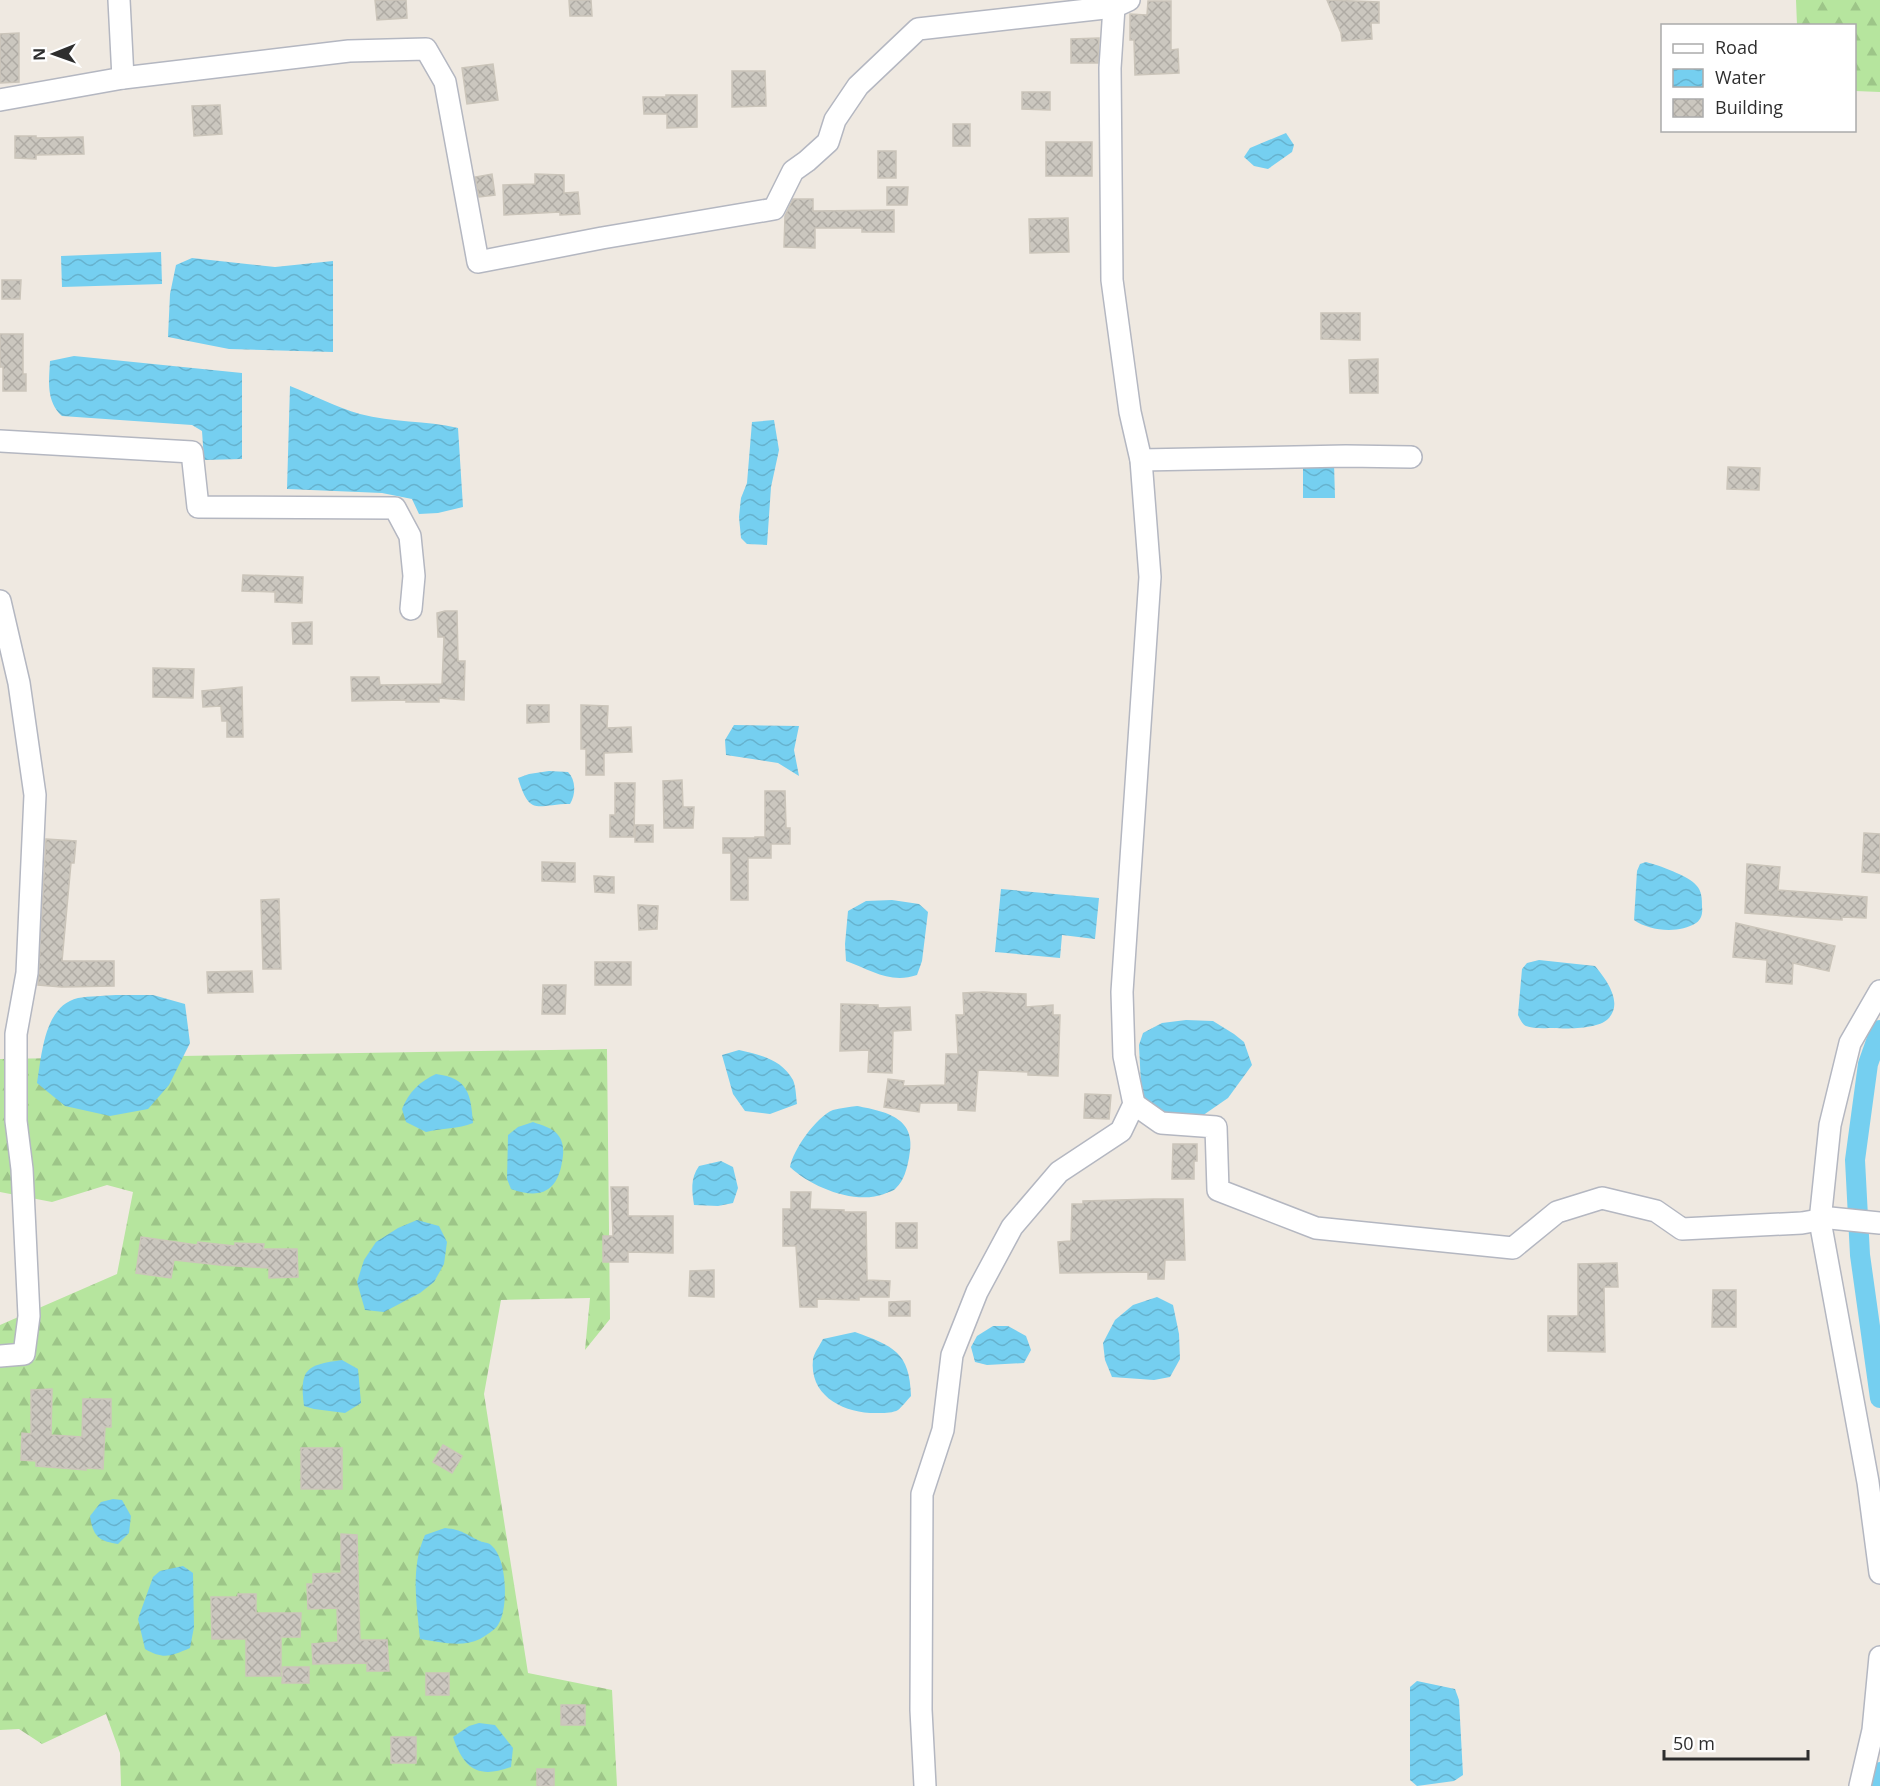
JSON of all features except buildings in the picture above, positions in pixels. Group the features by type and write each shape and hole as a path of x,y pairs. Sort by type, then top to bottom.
{"street":[{"path":"119,0 123,78"},
{"path":"0,100 123,78 350,51 426,49 445,82 478,262 774,209 793,171 828,142 835,120 858,86 918,29 1119,2 1110,68 1112,280 1130,412 1141,460 1150,577 1122,992 1124,1056 1134,1104 1120,1131 1059,1172 1012,1227 977,1292 952,1355 943,1430 922,1494 921,1710 925,1786"},
{"path":"0,441 192,452 198,507 395,508 410,536 414,576 411,609"},
{"path":"1141,460 1411,457"},
{"path":"0,601 19,683 35,795 27,973 16,1034 16,1121 22,1169 29,1316 24,1354 0,1356"},
{"path":"1880,991 1850,1042 1830,1125 1825,1220 1868,1482 1880,1574"},
{"path":"1134,1104 1161,1123 1216,1127 1218,1190 1316,1228 1513,1248 1557,1212 1602,1198 1656,1210 1682,1229 1825,1220 1880,1223"},
{"path":"1860,1786 1873,1730 1880,1657"}],"green space":[{"path":"1796,0 1880,0 1880,92 1856,91 1856,24 1797,24"},
{"path":"607,1049 610,1319 585,1350 590,1298 501,1300 484,1394 528,1673 612,1690 617,1786 121,1786 120,1753 106,1714 42,1744 19,1729 0,1730 0,1325 117,1274 133,1192 107,1185 52,1202 0,1192 0,1059"}],"water":[{"path":"1286,133 1294,145 1292,152 1268,169 1254,166 1244,157 1250,148"},
{"path":"161,252 162,284 62,287 61,256"},
{"path":"192,258 275,267 333,261 333,352 229,349 168,337 170,294 176,265"},
{"path":"74,356 242,373 242,459 204,460 202,431 192,425 62,416 51,398 50,361"},
{"path":"290,386 360,414 458,428 463,507 438,513 419,514 412,499 382,493 287,489"},
{"path":"774,420 779,450 771,487 767,545 747,544 741,538 739,517 741,498 747,483 752,422"},
{"path":"1334,463 1335,498 1303,498 1303,464"},
{"path":"734,725 799,726 794,750 799,776 778,763 726,755 725,740"},
{"path":"549,771 568,772 571,775 574,788 570,804 536,806 527,799 518,778"},
{"path":"1646,862 1680,875 1698,887 1701,892 1702,914 1698,922 1681,929 1664,930 1648,927 1634,920 1637,871 1640,864"},
{"path":"1001,889 1099,898 1095,939 1062,935 1060,958 995,952"},
{"path":"892,900 919,904 928,912 922,961 917,975 889,977 846,961 848,911 866,901"},
{"path":"1539,960 1595,966 1608,984 1614,999 1612,1013 1608,1019 1590,1027 1536,1028 1525,1025 1518,1015 1522,969 1527,963"},
{"path":"153,995 185,1004 190,1043 169,1085 148,1109 110,1116 65,1106 37,1083 43,1045 51,1021 67,1003 78,998"},
{"path":"1186,1020 1213,1021 1234,1034 1244,1042 1252,1065 1228,1098 1199,1118 1167,1114 1142,1105 1139,1045 1143,1033 1162,1023"},
{"path":"739,1050 769,1059 782,1067 793,1080 797,1104 770,1114 745,1111 733,1094 722,1055"},
{"path":"436,1074 455,1079 466,1089 471,1104 473,1123 426,1132 406,1122 402,1109 408,1097 424,1080"},
{"path":"857,1106 880,1111 898,1120 905,1126 911,1145 906,1170 899,1185 894,1190 872,1197 847,1196 834,1192 809,1181 790,1167 800,1143 820,1119 833,1110"},
{"path":"533,1122 556,1133 563,1148 560,1172 556,1181 545,1191 538,1193 511,1189 507,1179 508,1135 518,1127"},
{"path":"721,1161 733,1167 738,1188 733,1203 718,1206 694,1205 693,1180 699,1166"},
{"path":"417,1220 439,1226 447,1242 444,1264 434,1282 420,1293 384,1312 365,1310 357,1282 364,1260 376,1242 398,1228"},
{"path":"1157,1297 1173,1305 1179,1334 1180,1359 1170,1377 1154,1380 1112,1377 1105,1360 1103,1343 1115,1320 1133,1305"},
{"path":"993,1326 1008,1326 1026,1336 1031,1350 1024,1363 987,1365 975,1362 971,1347 977,1336"},
{"path":"855,1332 889,1347 903,1360 910,1381 911,1396 898,1410 888,1413 870,1413 848,1409 829,1398 816,1382 813,1359 823,1339"},
{"path":"342,1360 358,1369 361,1403 345,1413 304,1406 303,1383 308,1371 321,1364"},
{"path":"113,1499 122,1500 131,1516 129,1533 118,1544 101,1539 95,1533 90,1516 101,1502"},
{"path":"445,1528 460,1531 489,1544 497,1552 501,1562 505,1584 502,1618 492,1631 473,1642 450,1644 420,1639 416,1599 417,1560 425,1535"},
{"path":"183,1566 193,1573 194,1627 190,1648 172,1655 157,1655 145,1649 138,1619 153,1577 160,1571"},
{"path":"1417,1681 1455,1689 1459,1700 1463,1775 1454,1781 1417,1786 1410,1780 1410,1687"},
{"path":"479,1723 495,1725 513,1748 511,1767 490,1772 481,1771 467,1764 453,1737 469,1726"}],"waterway":[{"path":"1880,1030 1868,1064 1855,1160 1860,1255 1880,1398"},
{"path":"1877,1786 1880,1772"}]}
